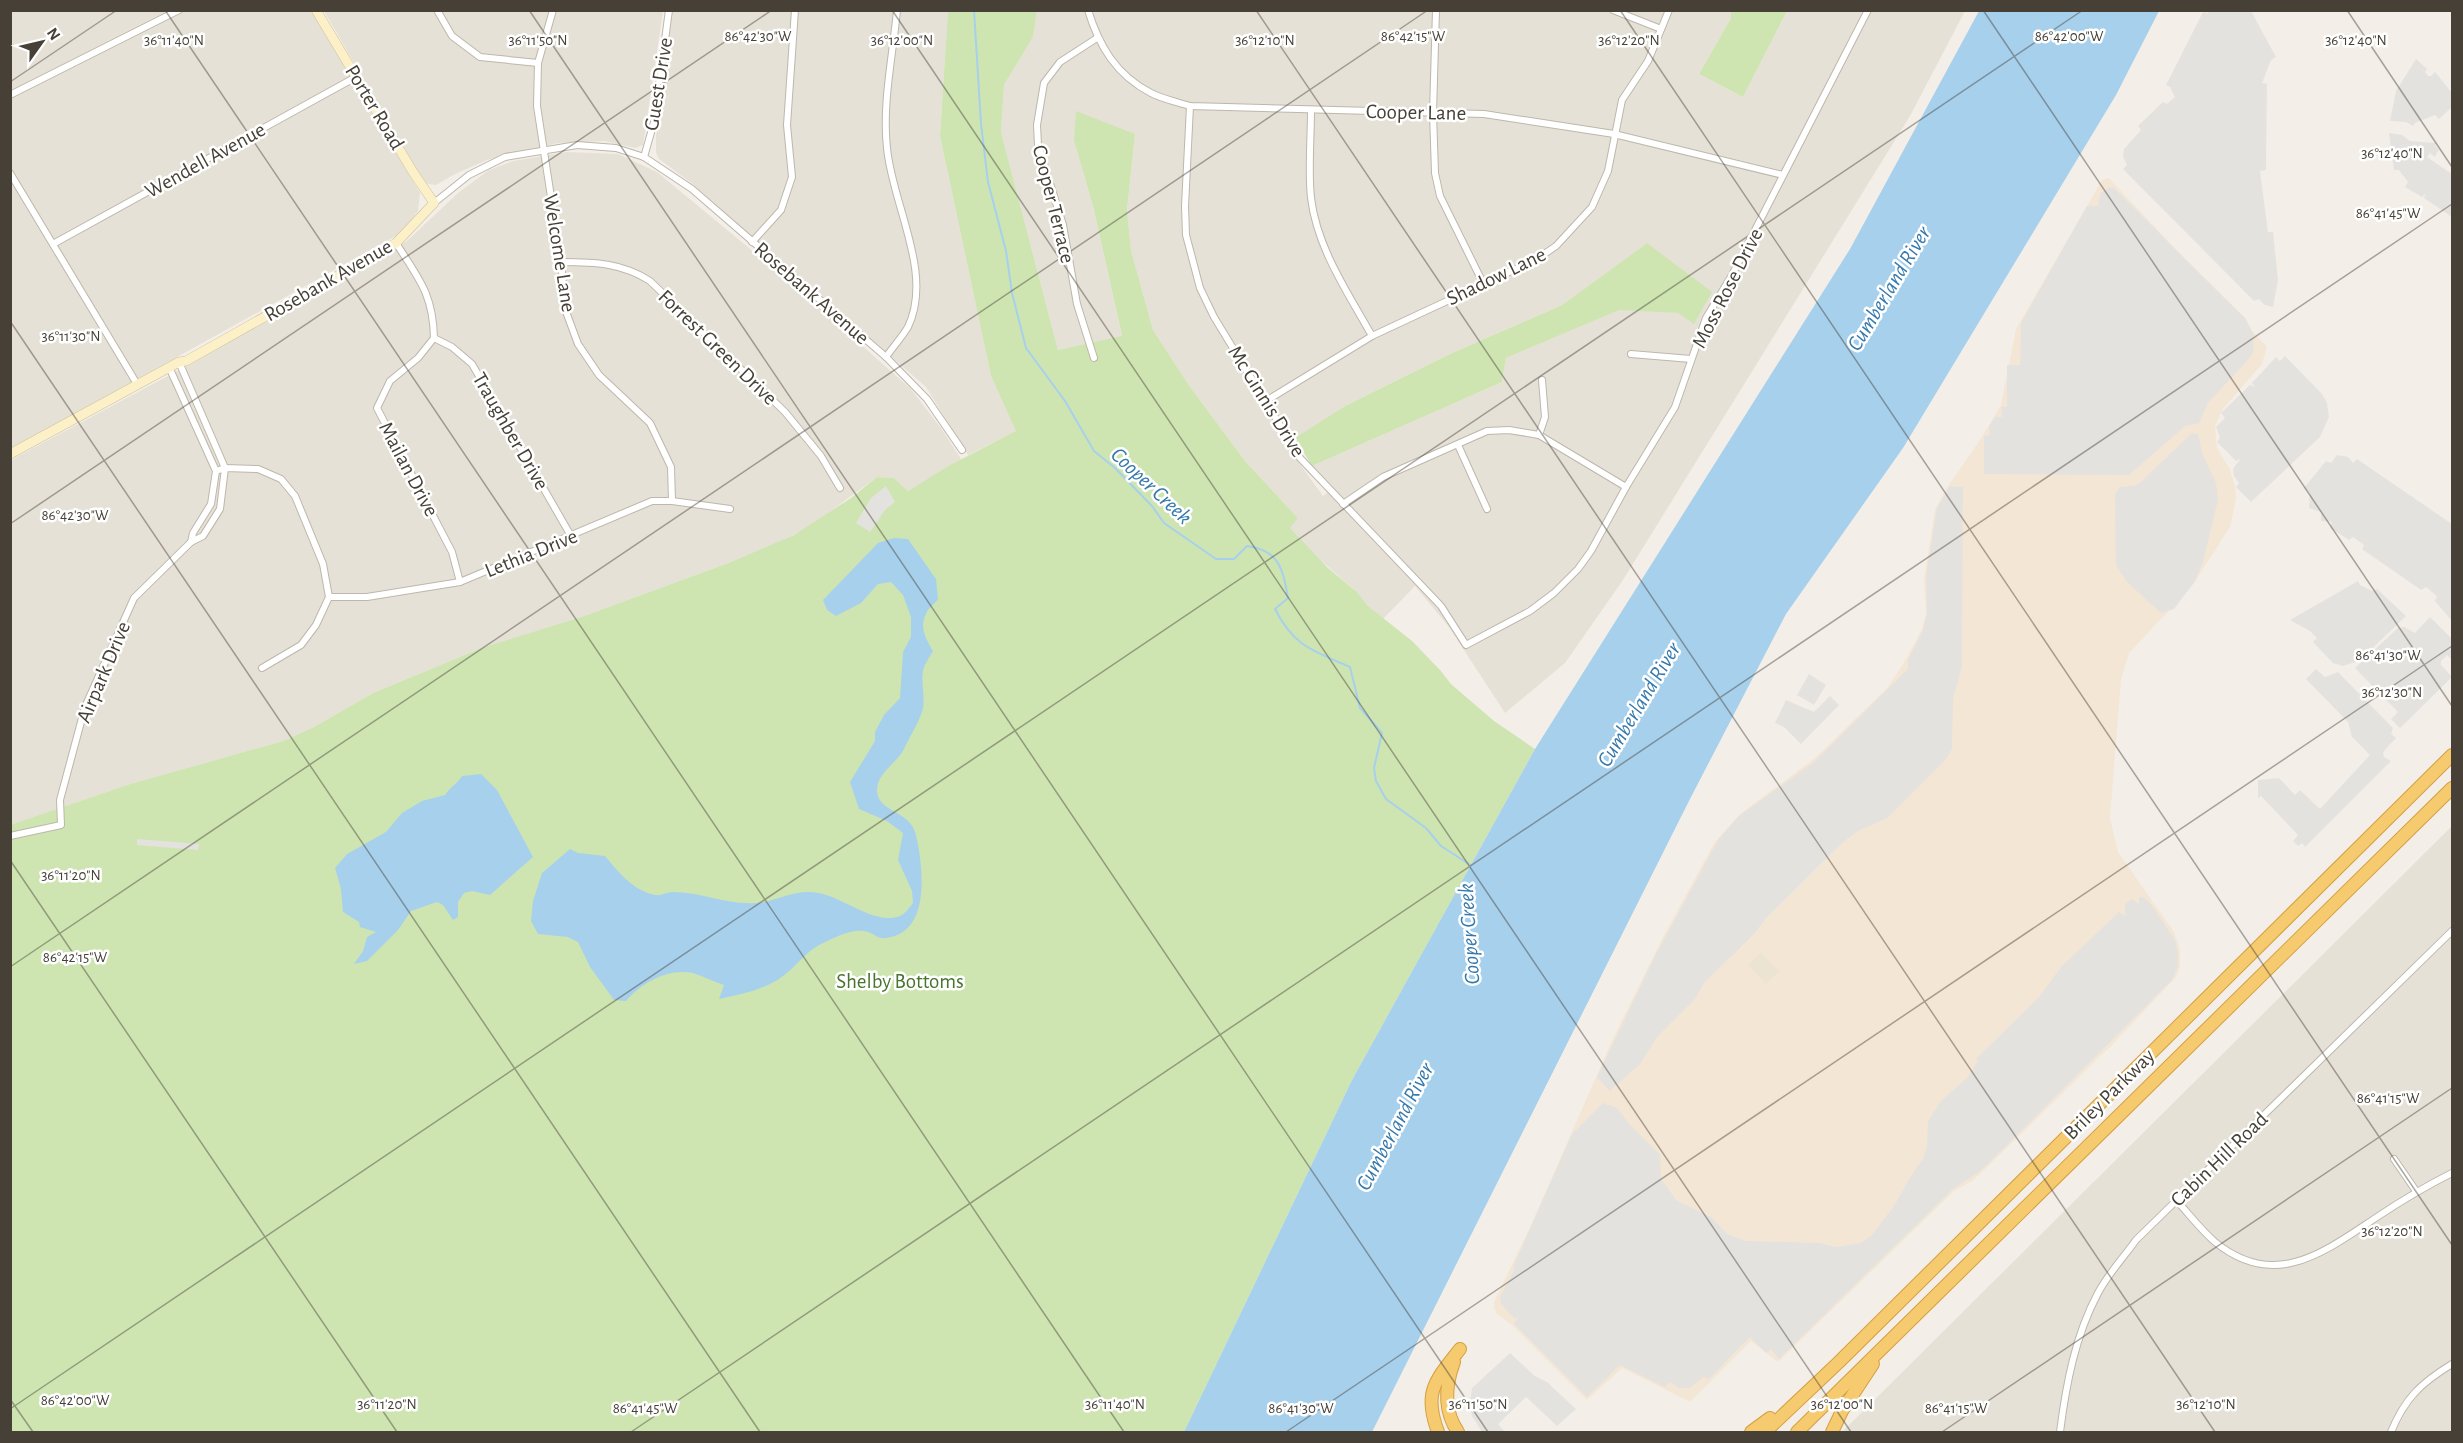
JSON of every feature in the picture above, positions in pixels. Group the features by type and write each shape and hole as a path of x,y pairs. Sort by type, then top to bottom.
{"highway":[{"name":"Briley Parkway","path":"1765,1432 1839,1362 2452,755"},
{"name":"Briley Parkway","path":"1797,1432 2452,788"},
{"path":"1832,1432 1842,1411 1884,1347"},
{"path":"1449,1416 1436,1426 1430,1410 1432,1394 1436,1381 1460,1349 1446,1390 1449,1416 1458,1432"},
{"path":"1752,1432 1839,1362"}],"street":[{"path":"10,95 179,10"},
{"name":"Porter Road","path":"316,10 434,203"},
{"path":"437,10 452,36 480,57 538,63"},
{"name":"Welcome Lane","path":"553,10 538,63 537,106 561,262 565,309 578,344 599,375 650,423 671,467 672,501"},
{"name":"Guest Drive","path":"644,157 654,122 669,10"},
{"path":"752,242 781,210 792,177 787,125 795,10"},
{"path":"886,357 907,328 917,298 917,277 886,148 886,117 897,10"},
{"name":"Cooper Lane","path":"1088,10 1097,39 1110,60 1130,79 1151,93 1190,106 1484,114 1614,134 1783,176"},
{"path":"1436,10 1435,173 1440,196 1483,283"},
{"path":"1613,10 1661,29"},
{"name":"Shadow Lane","path":"1266,401 1372,336 1537,259 1556,246 1592,207 1608,171 1622,100 1648,61 1669,10"},
{"name":"Moss Rose Drive","path":"1466,645 1530,611 1554,593 1578,569 1591,551 1626,487 1675,407 1706,318 1732,275 1868,10"},
{"name":"Cooper Terrace","path":"1094,358 1077,304 1063,225 1038,145 1037,125 1044,83 1060,62 1097,39"},
{"name":"Wendell Avenue","path":"53,244 356,76"},
{"name":"Mc Ginnis Drive","path":"1190,106 1186,235 1200,288 1214,317 1300,458 1441,606 1466,645"},
{"path":"1311,110 1311,198 1320,236 1333,266 1372,336"},
{"name":"Rosebank Avenue","path":"10,454 169,367 186,361 396,243 434,203 469,175 505,157 544,149 596,146 616,148 644,157 692,189 886,357 927,399 962,450"},
{"path":"10,173 137,384"},
{"path":"396,243 426,290 434,315 434,338"},
{"name":"Forrest Green Drive","path":"561,262 610,264 631,270 650,282 785,412 821,456 840,488"},
{"name":"Traughber Drive","path":"434,338 452,347 472,364 571,536"},
{"name":"Mailan Drive","path":"434,338 418,358 390,381 377,408 452,552 460,582"},
{"path":"1631,354 1691,359"},
{"path":"179,362 225,468"},
{"path":"169,367 216,471 225,468 258,469 281,479 295,496 323,564 329,597 316,625 301,645 262,668"},
{"path":"1539,435 1545,417 1542,380"},
{"path":"1343,504 1383,477 1487,431 1509,430 1539,435 1626,487"},
{"path":"1458,445 1487,509"},
{"name":"Airpark Drive","path":"11,834 61,825 60,800 85,707 134,597 191,542 203,536 220,509 225,468"},
{"name":"Airpark Drive","path":"191,542 193,533 211,504 216,471"},
{"name":"Lethia Drive","path":"329,597 367,597 460,582 652,501 672,501 730,510"},
{"name":"Cabin Hill Road","path":"2060,1432 2066,1388 2080,1335 2098,1292 2136,1240 2452,931"},
{"path":"2394,1159 2416,1191"},
{"path":"2176,1201 2214,1241 2235,1255 2252,1262 2271,1265 2293,1263 2324,1253 2416,1191 2452,1173"},
{"path":"2391,1432 2402,1407 2413,1392 2452,1364"}],"shaded area":[{"path":"11,11 312,11 420,193 418,211 401,233 11,449"},
{"path":"324,11 663,11 643,145 635,148 605,141 558,143 487,160 436,185 424,183"},
{"path":"671,11 948,11 940,136 991,376 1017,431 968,455 926,387 690,182 659,159 656,153 656,137"},
{"path":"1037,11 1731,11 1731,18 1699,74 1743,97 1787,11 1965,11 1910,116 1623,580 1565,663 1505,713 1449,627 1415,586 1383,619 1357,592 1301,543 1289,528 1298,518 1245,461 1188,384 1153,330 1131,250 1127,210 1135,134 1074,141 1093,206 1122,337 1058,350 1001,132 1004,85 1033,37","holes":["1647,243 1678,313 1619,309 1506,358 1502,382 1312,466 1334,488 1323,496 1286,445 1345,406 1450,354 1562,305"]},
{"path":"2207,11 2251,11 2276,57 2271,60 2262,83 2267,84 2266,170 2260,171 2268,232 2273,232 2278,280 2273,307 2265,305 2259,299 2254,301 2123,169 2127,165 2123,157 2124,149 2141,130 2138,126 2163,102 2167,104 2175,97 2170,87 2166,85 2202,14 2204,12 2208,14"},
{"path":"2416,59 2427,69 2425,72 2428,76 2435,72 2452,93 2452,107 2439,119 2435,115 2413,126 2406,122 2390,121 2396,91"},
{"path":"2389,133 2402,135 2410,141 2436,143 2435,146 2439,149 2435,157 2430,153 2427,157 2452,174 2452,217 2424,198 2426,193 2422,197 2405,187 2408,182 2399,170 2394,170"},
{"path":"567,152 618,154 657,172 789,281 910,388 941,428 961,459 908,491 894,478 877,477 809,527 779,542 584,616 484,647 373,693 314,727 283,741 130,784 11,825 11,460 192,363 407,241 458,193 489,170 513,161"},
{"path":"2109,178 2267,347 2262,364 2222,410 2215,426 2217,448 2229,468 2235,486 2236,499 2230,527 2192,586 2129,653 2121,679 2110,818 2118,852 2174,932 2180,949 2180,967 2176,977 2114,1043 1985,1169 1972,1181 1954,1191 1778,1362 1751,1341 1690,1402 1622,1368 1587,1400 1512,1325 1497,1314 1494,1302 1531,1225 1611,1043 1661,941 1714,843 1740,814 1815,758 1888,687 1905,661 1922,629 1926,613 1924,579 1935,510 1946,489 2001,405 2016,329 2102,180"},
{"path":"2109,187 2114,188 2246,319 2254,335 2253,352 2208,403 2199,423 2185,426 2129,475 1984,474 1984,436 1990,435 1989,427 1995,417 2002,417 2001,407 2007,407 2007,365 2020,365 2021,323 2087,206 2098,206 2100,194"},
{"path":"2285,356 2322,394 2327,403 2329,417 2320,437 2251,502 2236,487 2239,483 2234,476 2233,469 2241,458 2236,461 2217,442 2220,438 2216,427 2225,418 2221,413 2250,385 2255,387 2252,383 2276,357 2280,361"},
{"path":"2192,433 2198,434 2202,453 2216,483 2218,500 2203,562 2195,581 2174,609 2161,613 2127,582 2116,565 2115,494 2120,487 2135,486 2141,482"},
{"path":"2337,455 2348,457 2353,463 2357,459 2452,524 2452,621 2435,601 2437,596 2426,587 2421,590 2362,549 2364,545 2353,537 2349,540 2330,528 2332,522 2321,521 2321,512 2309,508 2310,493 2304,488 2326,461 2331,463"},
{"path":"886,486 895,502 885,510 870,532 856,523 871,498"},
{"path":"1950,486 1963,487 1962,666 1953,699 1952,749 1946,759 1887,818 1858,831 1843,842 1766,918 1755,933 1704,983 1695,999 1657,1037 1640,1064 1610,1091 1597,1077 1654,958 1718,840 1739,816 1814,762 1908,669 1908,660 1923,630 1927,613 1926,576 1937,508"},
{"path":"2358,581 2360,585 2372,591 2377,589 2406,616 2359,661 2343,666 2333,663 2313,642 2317,638 2310,631 2290,620"},
{"path":"2430,617 2452,639 2452,657 2451,659 2447,655 2441,661 2441,665 2452,677 2400,728 2391,719 2398,712 2355,668 2398,628 2404,627 2415,633"},
{"path":"2316,669 2325,677 2338,672 2393,728 2391,734 2396,738 2383,752 2384,757 2391,761 2305,847 2302,843 2298,846 2293,841 2298,835 2261,796 2258,798 2258,780 2279,778 2295,795 2300,790 2320,809 2370,755 2352,737 2348,722 2306,679"},
{"path":"1809,674 1826,685 1814,705 1797,695"},
{"path":"1830,696 1839,705 1801,744 1784,727 1775,723 1786,700 1814,712"},
{"path":"2452,826 2452,1432 1843,1432 1845,1429"},
{"path":"137,839 199,844 198,850 137,845"},
{"path":"2139,897 2143,897 2151,904 2175,940 2178,966 2172,980 1996,1156 1979,1172 1953,1189 1779,1359 1771,1349 1766,1353 1750,1337 1709,1379 1703,1377 1690,1388 1679,1388 1670,1382 1665,1387 1620,1365 1587,1397 1514,1324 1519,1316 1515,1319 1501,1304 1500,1297 1514,1270 1513,1267 1572,1134 1603,1103 1617,1108 1631,1126 1660,1155 1661,1179 1677,1201 1711,1217 1727,1234 1746,1241 1820,1243 1835,1247 1861,1243 1872,1235 1894,1206 1923,1159 1927,1146 1928,1121 1941,1101 1968,1077 1978,1061 1976,1059 2039,997 2061,967 2119,912 2125,916 2125,904 2132,899 2139,904"},
{"path":"1761,953 1779,971 1766,984 1748,965"},
{"path":"1510,1353 1535,1376 1547,1382 1576,1409 1557,1426 1526,1397 1498,1424 1505,1432 1482,1432 1472,1416 1470,1403 1472,1388"}],"green space":[{"name":"Shelby Bottoms","path":"948,10 1037,11 1033,37 1004,85 1001,132 1058,350 1122,336 1093,206 1074,141 1076,111 1135,134 1127,210 1131,250 1153,330 1188,384 1245,461 1298,518 1290,528 1328,568 1357,592 1368,606 1412,641 1451,684 1494,721 1535,749 1352,1080 1184,1432 11,1432 10,825 130,784 283,741 314,727 373,693 484,647 584,616 731,562 794,535 851,498 877,477 894,478 908,491 950,465 1016,431 991,376 940,136"},
{"path":"1731,11 1787,11 1743,97 1699,74 1731,18"},
{"path":"1647,243 1712,292 1694,324 1678,313 1619,310 1506,358 1502,382 1312,466 1295,438 1345,406 1450,354 1562,305"}],"water":[{"name":"Cumberland River","path":"1979,11 2159,11 2116,95 1903,448 1786,614 1691,797 1372,1432 1184,1432 1352,1080 1535,749 1850,249"},
{"path":"894,538 908,539 936,579 938,599 927,612 923,624 926,638 933,651 923,671 922,713 901,754 880,778 877,790 882,803 907,820 916,835 922,880 921,897 911,925 900,934 885,938 862,931 838,936 815,947 776,981 744,993 719,999 724,985 693,973 683,972 656,978 626,1001 614,1000 590,967 578,942 568,937 538,934 531,921 533,901 542,873 570,849 578,853 605,856 633,885 655,895 671,892 685,893 752,903 811,892 828,896 870,914 891,918 902,915 913,903 912,891 898,860 903,833 887,821 859,809 850,782 875,741 875,732 884,715 900,698 903,652 911,637 911,617 903,595 891,582 878,584 861,603 836,616 827,610 823,600 878,543"},
{"path":"481,774 497,790 533,857 490,895 472,891 464,893 458,902 458,917 453,920 443,905 437,902 411,911 398,930 367,961 354,964 363,951 367,937 376,932 360,927 359,922 343,912 341,889 335,868 347,854 386,832 402,813 422,801 445,795 462,776"}],"waterway":[{"name":"Cooper Creek","path":"974,10 981,124 988,182 1006,251 1012,293 1026,348 1065,401 1094,451 1115,468 1152,506 1164,523 1216,559 1234,559 1247,546 1258,548 1273,557 1284,578 1288,598 1275,609 1282,622 1306,646 1350,667 1360,708 1382,733 1374,768 1376,781 1386,799 1426,828 1441,846 1472,866"}]}
